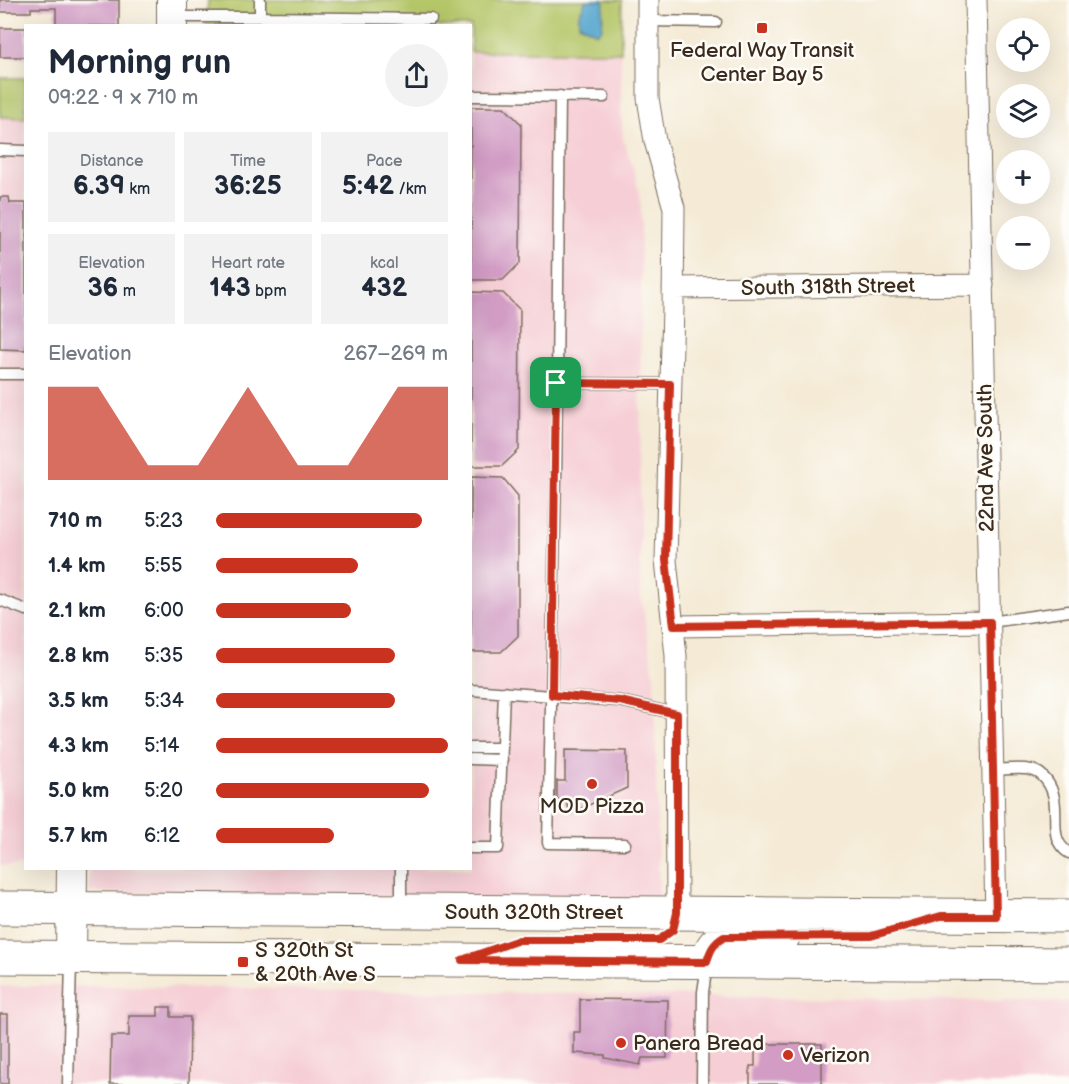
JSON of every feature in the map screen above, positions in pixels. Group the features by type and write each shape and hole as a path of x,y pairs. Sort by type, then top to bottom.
{"main road":[{"name":"South 320th Street","path":"0,908 1069,916"},
{"path":"462,960 519,940 659,940 673,930 677,913"},
{"path":"707,962 710,950 717,941 724,937 871,936 941,916"},
{"path":"0,957 1069,964"}],"street":[{"path":"648,0 648,98 655,141 674,208 666,560 674,626 677,714 677,913"},
{"name":"22nd Ave South","path":"976,0 996,916"},
{"name":"South 318th Street","path":"673,288 983,285"},
{"path":"674,626 990,622"},
{"path":"71,958 72,870"}],"lane":[{"path":"260,0 260,17"},
{"path":"172,14 431,19"},
{"path":"647,21 716,22"},
{"path":"472,96 604,97"},
{"path":"560,96 548,843 625,844"},
{"path":"0,150 24,151"},
{"path":"0,374 24,374"},
{"path":"556,383 670,384"},
{"path":"0,600 24,609"},
{"path":"990,622 1069,611"},
{"path":"472,690 620,701 677,714"},
{"path":"472,848 498,848 504,692"},
{"path":"472,748 502,748"},
{"path":"472,759 502,760"},
{"path":"993,770 1032,770 1042,776 1051,786 1056,800 1057,842 1069,853"},
{"path":"401,870 401,911"},
{"path":"68,1084 71,958"},
{"path":"702,1084 703,992 707,962"}],"shaded area":[{"path":"472,52 621,52 623,138 636,177 641,205 640,590 654,676 659,901 89,892 89,870 472,870"},
{"path":"0,117 24,118 24,865 0,866"},
{"path":"0,986 1069,1002 1069,1084 0,1084"}],"green space":[{"path":"208,0 622,0 621,52 472,52 472,24 206,24"},
{"path":"0,78 24,78 24,118 0,117"}],"water":[{"path":"586,0 604,0 602,28 597,33 579,24 579,15"}],"building":[{"path":"0,0 119,0 119,24 56,24 56,8 31,8 31,12 0,12"},
{"path":"0,28 24,28 24,57 0,57"},
{"path":"472,107 504,107 521,124 520,263 503,280 472,280"},
{"path":"0,197 9,197 10,203 24,203 24,350 0,349"},
{"path":"472,292 503,293 520,310 519,450 502,466 472,466"},
{"path":"472,477 503,478 518,496 518,636 501,652 472,652"},
{"name":"MOD Pizza","path":"565,750 627,751 627,788 571,813 565,800 557,800 557,781 565,781"},
{"name":"Panera Bread","path":"580,999 668,1000 667,1058 642,1058 640,1065 605,1058 605,1055 574,1053 574,1032 580,1032"},
{"path":"158,1007 171,1007 171,1017 190,1017 189,1084 110,1084 111,1036 129,1036 129,1016 158,1016"},
{"path":"0,1014 8,1014 8,1084 0,1084"},
{"name":"Verizon","path":"755,1044 822,1044 822,1084 750,1084 750,1066 755,1066"}],"place":[{"name":"Federal Way Transit Center Bay 5","path":"762,28"},
{"name":"MOD Pizza","path":"592,784"},
{"name":"S 320th St & 20th Ave S","path":"243,962"},
{"name":"Panera Bread","path":"621,1043"},
{"name":"Verizon","path":"788,1055"}],"route":[{"path":"556,383 670,384 666,560 674,626 990,622 996,916 941,916 871,936 724,937 717,941 710,950 707,962 462,960 519,940 659,940 673,930 677,913 677,714 640,704 552,695 556,383"}]}
